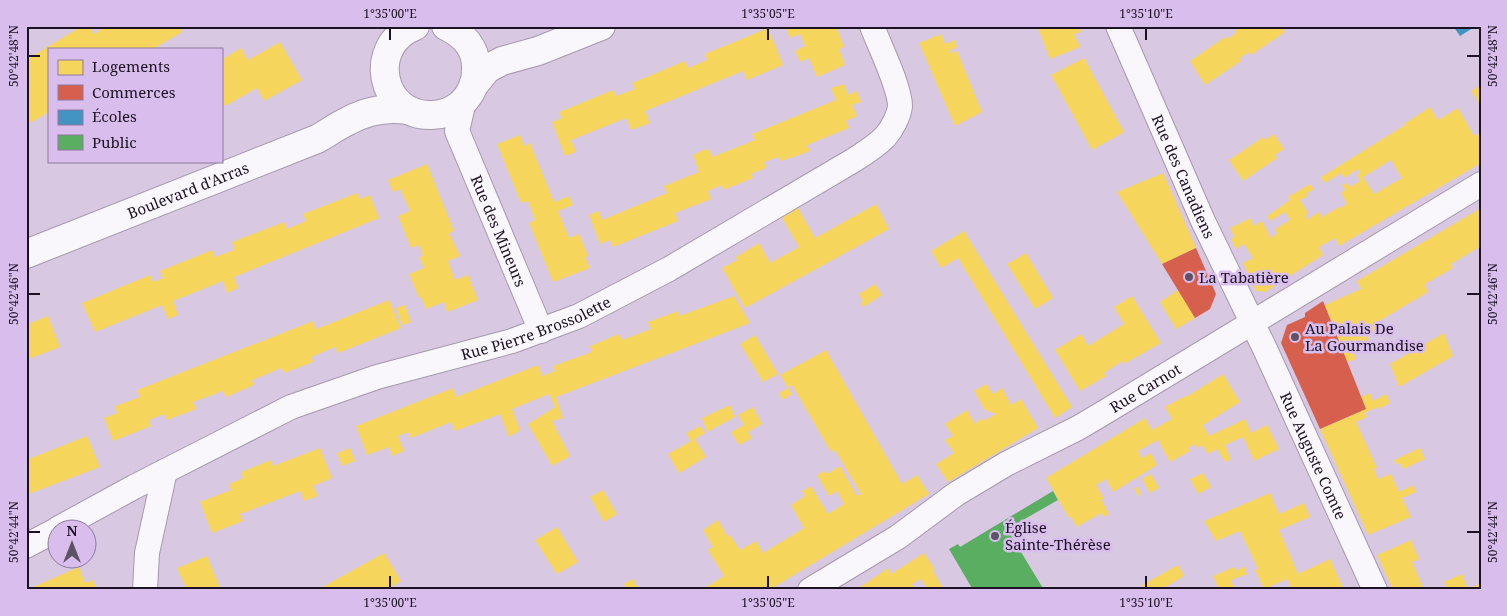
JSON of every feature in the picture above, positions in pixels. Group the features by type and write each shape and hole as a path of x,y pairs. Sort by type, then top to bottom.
{"street":[{"name":"Boulevard d'Arras","path":"348,121 366,99 389,48 405,31 415,26"},
{"path":"469,94 486,69 492,65 554,45 601,26"},
{"name":"Rue Pierre Brossolette","path":"78,518 164,471 284,410 315,397 377,377 497,346 541,331 592,310 669,269 854,160 886,136 895,122 900,107 898,94 872,26"},
{"name":"Rue des Canadiens","path":"1118,26 1203,221 1252,323"},
{"path":"385,60 385,79 390,92 398,102 457,131 476,68 474,56 466,40 449,28"},
{"path":"449,28 497,44 529,47 554,45"},
{"name":"Boulevard d'Arras","path":"26,254 312,140 368,113 383,110 420,113 449,112 469,94"},
{"name":"Rue des Mineurs","path":"457,131 541,331"},
{"name":"Rue Carnot","path":"810,590 898,537 969,486 1006,464 1090,421 1481,184"},
{"name":"Rue Auguste Comte","path":"1252,323 1375,590"},
{"path":"145,590 147,553 164,471"},
{"name":"Rue Pierre Brossolette","path":"26,546 48,534"}],"building: Logements":[{"path":"82,26 89,26 94,34 107,26 179,26 182,32 155,48 48,48 48,113 26,125 26,60"},
{"path":"785,26 836,26 844,47 839,49 845,65 817,77 809,58 800,62 795,51 805,46 800,34 790,38"},
{"path":"1037,26 1078,26 1081,32 1074,34 1080,47 1050,59"},
{"path":"1242,26 1287,26 1283,29 1285,32 1251,55 1249,52 1240,58 1241,61 1205,85 1190,61 1225,37 1227,39 1236,33 1235,31"},
{"path":"768,28 783,65 747,80 743,71 645,111 650,123 631,130 626,118 571,140 576,152 565,156 552,122 562,118 559,112 613,90 616,96 635,89 632,83 685,61 688,68 707,60 705,54"},
{"path":"941,34 945,44 955,40 957,47 949,51 951,53 957,51 982,112 955,126 919,43"},
{"path":"280,42 302,80 264,101 257,88 225,106 222,102 222,59 241,48 248,60"},
{"path":"1084,58 1124,132 1092,150 1051,75"},
{"path":"844,84 848,95 857,91 861,102 852,105 857,116 846,121 849,128 807,145 810,151 781,161 779,157 764,162 766,168 751,174 753,178 723,190 722,185 708,191 711,199 675,213 678,221 613,247 610,240 600,244 589,215 599,211 602,220 667,193 664,186 699,172 693,155 706,149 710,151 712,157 755,140 752,134 836,100 831,88"},
{"path":"1481,85 1481,106 1471,91"},
{"path":"1430,107 1438,120 1458,108 1474,136 1481,132 1481,163 1339,246 1335,238 1319,247 1323,255 1265,292 1256,291 1243,263 1253,258 1244,244 1236,249 1231,239 1234,237 1230,228 1250,218 1254,226 1262,221 1271,238 1277,233 1275,229 1290,220 1285,212 1270,221 1267,216 1290,200 1288,197 1310,184 1314,189 1307,193 1308,196 1300,200 1307,211 1306,220 1319,212 1322,217 1347,204 1341,193 1345,190 1342,185 1347,183 1350,187 1360,181 1357,175 1360,173 1358,169 1344,178 1341,173 1325,183 1321,177","holes":["1391,160 1402,178 1374,194 1363,177"]},
{"path":"1274,134 1284,149 1275,155 1277,158 1243,181 1229,160 1263,137 1265,140"},
{"path":"520,135 524,146 530,143 554,202 569,196 573,205 558,211 569,238 579,234 588,256 585,257 590,268 553,282 529,223 535,220 528,201 521,203 497,144"},
{"path":"427,164 454,231 449,233 460,256 448,261 455,280 468,275 478,300 447,312 444,302 426,309 421,297 419,298 409,274 424,268 419,257 423,256 419,245 411,248 398,216 410,211 400,189 393,192 388,180"},
{"path":"1163,173 1196,248 1162,264 1117,192"},
{"path":"357,193 360,199 370,195 379,218 234,277 238,288 227,293 223,281 173,301 178,315 168,319 162,305 95,332 82,303 150,275 153,282 163,278 160,271 212,250 215,257 234,250 232,242 284,222 287,229 306,221 303,214"},
{"path":"876,204 889,229 745,308 722,268 737,260 736,257 759,243 770,263 799,247 782,218 798,208 815,238"},
{"path":"1481,208 1481,246 1451,264 1453,268 1425,284 1428,292 1374,324 1377,331 1367,335 1371,348 1364,351 1360,341 1350,344 1356,359 1347,362 1325,305 1361,289 1357,281"},
{"path":"964,231 1072,407 1055,418 958,258 941,268 931,251"},
{"path":"1026,253 1053,298 1035,309 1007,264"},
{"path":"875,284 882,295 863,307 861,302 863,301 859,294"},
{"path":"1178,290 1195,318 1176,329 1160,302"},
{"path":"734,296 750,323 556,397 563,418 552,421 570,456 552,466 528,424 555,407 549,394 512,409 520,430 509,437 500,414 455,431 451,422 411,438 408,432 398,436 404,451 392,456 389,447 367,455 356,426 453,388 456,397 538,365 542,376 555,371 553,366 592,352 590,346 619,334 622,340 651,329 648,322 678,311 679,316"},
{"path":"1132,296 1161,343 1124,364 1122,361 1104,373 1106,376 1080,391 1055,350 1081,334 1088,346 1124,324 1114,307"},
{"path":"389,300 401,328 338,353 335,347 311,357 313,362 284,373 281,368 252,380 254,385 226,397 223,391 193,402 196,409 167,420 164,414 149,420 151,426 113,441 104,418 117,413 115,406 140,397 137,390 313,321 316,329"},
{"path":"405,305 411,322 402,325 396,308"},
{"path":"48,316 60,347 26,360 26,325"},
{"path":"1444,333 1453,356 1399,387 1390,364"},
{"path":"755,335 778,374 763,382 740,344"},
{"path":"826,350 902,484 917,475 929,494 769,590 701,590 724,576 708,550 713,547 703,530 718,520 728,537 730,535 740,550 756,541 763,553 804,528 791,505 805,496 802,491 811,486 828,514 844,504 837,491 829,496 817,475 825,471 827,474 840,466 857,496 861,494 835,450 831,452 792,385 788,388 780,375"},
{"path":"1223,374 1240,402 1203,425 1209,436 1245,419 1251,433 1267,425 1279,449 1254,461 1243,437 1225,445 1231,459 1225,462 1217,449 1208,454 1202,445 1197,448 1195,444 1188,448 1190,451 1170,462 1158,440 1138,451 1142,458 1151,453 1157,465 1113,492 1106,479 1096,485 1104,499 1101,499 1109,514 1103,517 1101,513 1077,527 1071,517 1069,518 1046,478 1145,418 1152,430 1172,419 1165,407 1186,397"},
{"path":"986,384 993,394 1002,388 1011,405 1021,399 1038,428 948,482 936,464 954,453 945,440 953,436 945,424 967,410 975,424 982,418 984,421 996,414 985,410 974,391"},
{"path":"788,388 792,394 783,400 779,393"},
{"path":"1370,393 1373,401 1386,394 1390,403 1365,413 1367,417 1356,422 1377,468 1374,469 1378,479 1391,474 1399,492 1413,485 1416,492 1402,498 1411,517 1368,535 1320,429 1366,409 1361,397"},
{"path":"730,405 735,417 707,432 702,418"},
{"path":"753,407 762,424 748,432 752,438 739,445 731,432 744,425 738,415"},
{"path":"700,426 705,433 695,439 706,457 679,473 668,454 691,441 686,433"},
{"path":"87,436 100,467 26,495 26,460"},
{"path":"320,448 332,478 313,486 318,496 304,501 300,491 240,514 243,521 212,533 200,502 231,490 229,484 243,478 241,472 271,460 273,466"},
{"path":"350,448 355,461 342,466 337,453"},
{"path":"1420,448 1425,459 1403,469 1400,463 1396,464 1394,460"},
{"path":"1203,473 1211,487 1198,494 1190,479"},
{"path":"1151,474 1159,488 1150,493 1142,479"},
{"path":"1137,487 1141,493 1138,496 1134,488"},
{"path":"603,490 617,514 604,522 590,497"},
{"path":"1270,493 1279,514 1304,503 1310,517 1279,530 1298,574 1330,559 1344,590 1292,590 1287,579 1264,589 1255,570 1258,569 1240,531 1216,541 1204,521"},
{"path":"557,527 578,562 557,574 535,540"},
{"path":"1411,540 1419,559 1412,562 1424,590 1393,590 1377,555"},
{"path":"384,553 401,581 386,590 326,590 324,586"},
{"path":"924,553 935,570 933,571 944,590 928,590 921,579 912,584 915,590 856,590 888,568 891,574"},
{"path":"207,556 221,590 187,590 177,568"},
{"path":"1178,565 1184,576 1160,590 1145,590 1142,585"},
{"path":"1244,566 1247,574 1231,580 1235,590 1219,590 1213,576 1234,567 1236,571"},
{"path":"79,568 85,583 93,580 97,590 26,590"},
{"path":"1462,574 1468,589 1481,583 1481,590 1448,590 1444,582"},
{"path":"633,579 639,590 627,590 624,584"}],"building: Commerces":[{"name":"La Tabatière","path":"1196,248 1216,294 1210,309 1195,318 1162,264"},
{"path":"1323,301 1366,409 1320,429 1281,343 1287,325 1305,317 1305,313"}],"building: Écoles":[{"path":"1453,26 1476,26 1460,36"}],"building: Public":[{"name":"Église Sainte-Thérèse","path":"1053,491 1058,500 1007,529 1044,590 973,590 949,549 958,544 960,547"}],"place":[{"name":"La Tabatière","path":"1189,277"},
{"name":"Au Palais De La Gourmandise","path":"1295,337"},
{"name":"Église Sainte-Thérèse","path":"995,536"}]}
